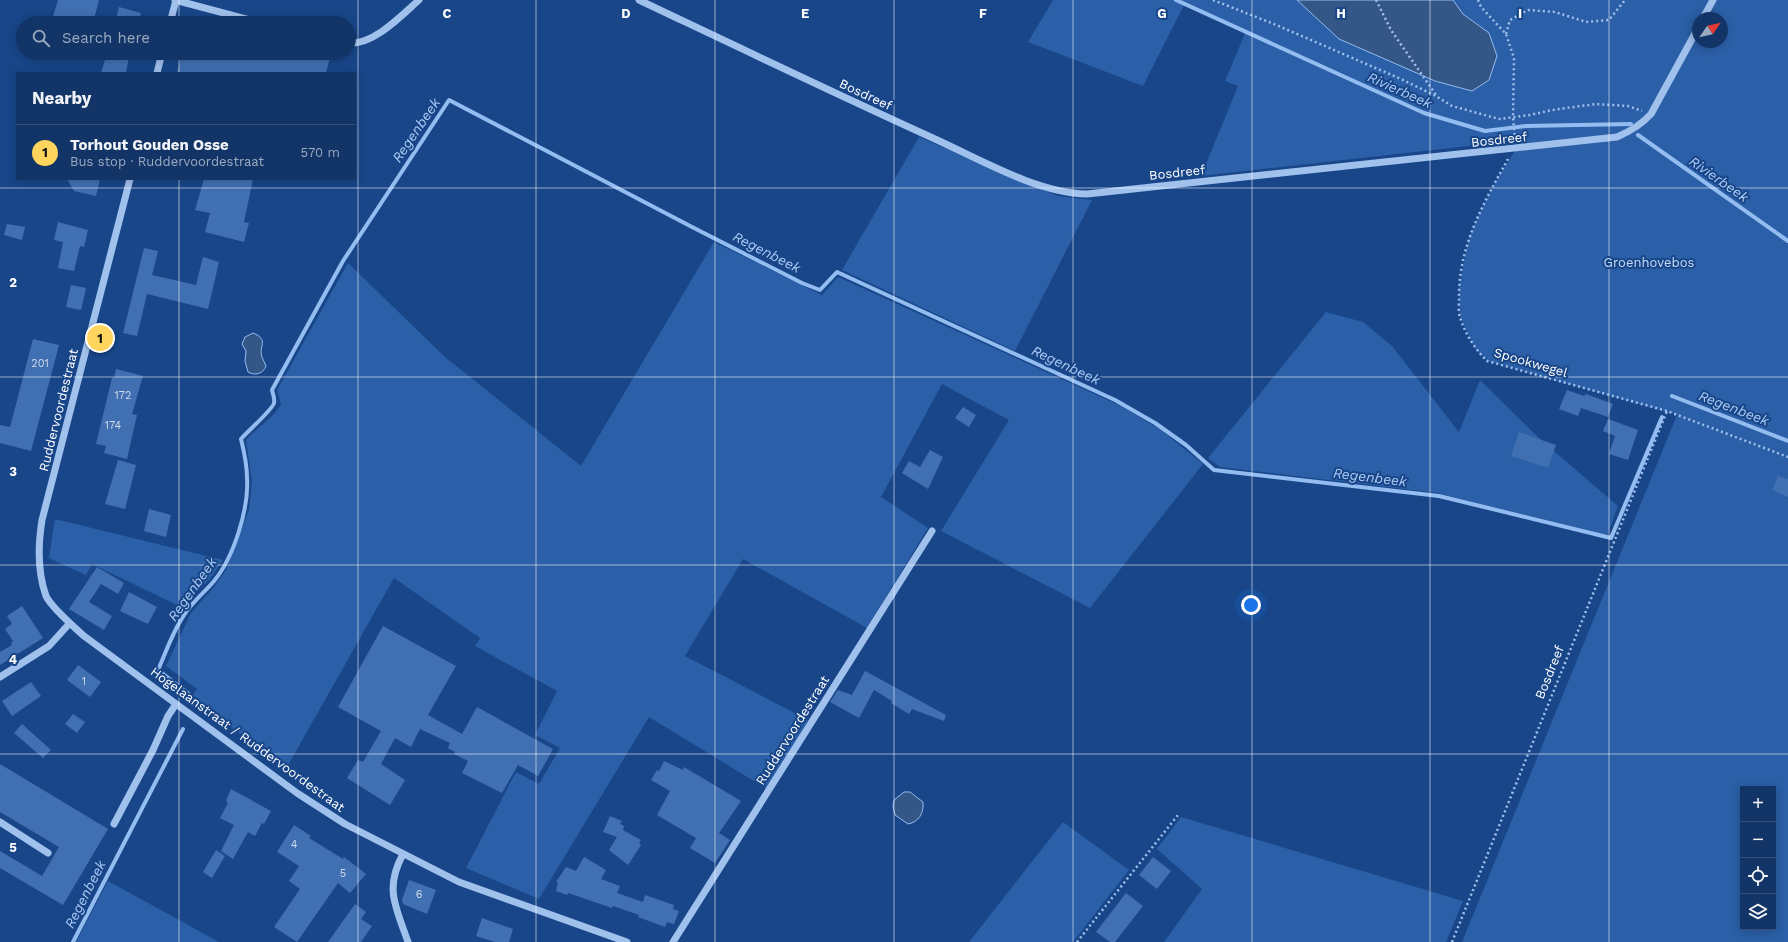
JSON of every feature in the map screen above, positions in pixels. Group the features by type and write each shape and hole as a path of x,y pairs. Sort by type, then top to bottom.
{"street":[{"path":"172,16 175,0 235,16"},
{"path":"356,44 373,36 393,23 420,0"},
{"name":"Bosdreef","path":"639,0 897,122 1025,180 1058,192 1087,194 1617,137 1630,132 1651,114 1692,39"},
{"path":"1706,12 1713,0"},
{"path":"157,72 160,60"},
{"name":"Ruddervoordestraat","path":"84,636 69,624 47,597 40,568 38,544 44,512 130,180"},
{"name":"Ruddervoordestraat","path":"673,942 932,531"},
{"path":"0,677 49,646 69,624"},
{"name":"Hogelaanstraat / Ruddervoordestraat","path":"84,636 297,793 346,824 459,882 626,942"},
{"path":"114,824 153,750 168,716 176,704"},
{"path":"0,822 48,853"},
{"path":"403,854 398,864 392,886 393,900 408,942"}],"path":[{"path":"1213,0 1274,24 1436,96 1452,106 1499,119 1530,116 1552,110 1596,104 1628,106 1651,114"},
{"path":"1376,0 1391,30 1436,96"},
{"path":"1478,0 1481,8 1506,34 1514,58 1513,118 1516,137"},
{"path":"1506,34 1510,20 1528,10 1555,12 1586,22 1609,20 1626,0"},
{"name":"Spookwegel","path":"1513,149 1480,210 1469,238 1462,269 1459,288 1460,316 1475,349 1487,361 1667,411 1788,457"},
{"name":"Bosdreef","path":"1452,942 1667,411"},
{"path":"1078,942 1178,815"}],"green space":[{"name":"Groenhovebos","path":"1053,0 1788,0 1788,942 1462,942 1677,415 1487,361 1475,349 1460,316 1459,288 1469,238 1498,177 1522,140 1201,176 1238,86 1225,81 1246,31 1184,5 1143,86 1028,42"},
{"path":"919,137 1058,196 1092,200 1015,351 842,270"},
{"path":"714,242 822,295 838,277 1121,406 1161,430 1203,464 1090,608 941,531 1009,420 942,384 881,497 928,528 867,628 743,559 685,656 808,720 767,789 649,717 539,899 466,868 516,772 539,784 560,748 535,735 557,691 475,646 480,638 394,578 287,767 190,698 197,689 166,666 191,613 214,587 226,570 249,510 252,482 246,440 274,414 281,404 277,390 348,263 445,357 581,466"},
{"path":"1326,312 1363,322 1392,346 1459,432 1480,380 1540,439 1618,506 1606,539 1438,493 1220,467 1208,458"},
{"path":"55,519 223,560 209,580 193,595 183,608 92,564 86,575 49,558"},
{"path":"1181,817 1463,901 1446,942 1164,942 1202,889 1157,849"},
{"path":"1063,822 1129,870 1073,942 969,942"},
{"path":"108,881 219,942 76,942"}],"shaded area":[{"path":"1297,0 1453,0 1463,14 1489,33 1497,56 1489,80 1472,91 1435,81 1339,39"},
{"path":"253,333 261,338 261,353 266,366 263,371 256,374 248,372 245,361 246,351 242,344 245,337"},
{"path":"904,792 910,792 923,802 923,810 918,819 908,824 895,815 893,806 894,800"}],"building":[{"path":"58,0 99,0 95,16 53,16"},
{"path":"119,7 141,13 140,16 117,16"},
{"path":"105,60 128,60 126,72 101,72"},
{"path":"180,60 329,60 326,72 177,72"},
{"path":"68,180 100,180 96,196 74,191"},
{"path":"204,180 253,180 244,222 249,223 244,242 205,232 210,213 195,210"},
{"path":"58,222 88,230 84,247 80,246 74,271 58,268 63,242 54,240"},
{"path":"7,224 25,227 22,240 4,235"},
{"path":"144,248 158,251 152,275 196,285 203,257 219,262 208,309 147,294 137,336 123,333"},
{"path":"71,285 86,288 81,310 66,307"},
{"path":"33,339 59,345 31,451 0,443 0,425 10,427"},
{"path":"116,369 143,376 132,414 137,415 127,459 104,453 106,446 96,444 112,378 114,378"},
{"path":"1567,390 1584,396 1586,394 1613,404 1608,417 1581,408 1578,416 1559,409"},
{"path":"963,407 976,415 969,427 955,418"},
{"path":"1608,419 1638,430 1628,460 1609,454 1615,436 1603,431"},
{"path":"1519,432 1556,445 1548,468 1511,456"},
{"path":"930,450 943,457 928,489 902,473 909,461 920,467"},
{"path":"118,460 136,465 125,509 105,504"},
{"path":"1778,476 1788,479 1788,497 1772,490"},
{"path":"149,509 171,515 166,537 144,531"},
{"path":"97,567 124,583 118,594 101,584 89,602 112,616 104,630 69,609"},
{"path":"129,592 157,607 148,624 120,611"},
{"path":"22,606 43,638 0,665 0,652 12,645 11,643 13,641 5,629 12,624 7,616"},
{"path":"383,626 456,666 428,715 462,734 477,707 553,749 538,776 518,765 502,793 462,773 468,761 454,754 455,752 448,748 450,743 420,729 411,747 395,738 381,764 405,780 390,805 347,778 358,760 363,762 381,731 338,707"},
{"path":"78,665 101,682 90,697 67,680"},
{"path":"865,671 946,715 944,721 912,709 909,714 874,690 859,718 830,702 838,690 852,695"},
{"path":"31,682 41,696 12,716 2,701"},
{"path":"73,714 85,722 77,733 65,724"},
{"path":"22,724 51,750 43,758 14,733"},
{"path":"664,761 683,770 684,767 741,801 719,833 730,840 715,863 690,848 696,838 657,815 670,791 651,780 657,770 659,771"},
{"path":"0,764 108,829 63,905 0,868 0,851 42,876 59,847 0,812"},
{"path":"231,789 271,811 255,836 248,832 233,859 221,851 234,825 220,818 228,803 226,801"},
{"path":"610,816 622,821 620,824 624,826 623,830 641,840 639,844 641,845 628,865 609,850 617,837 603,832"},
{"path":"294,825 311,836 309,838 343,859 344,857 366,874 350,893 338,883 297,942 274,927 300,889 289,881 299,866 277,852"},
{"path":"216,850 225,856 212,878 203,872"},
{"path":"584,857 606,870 601,879 620,886 617,893 643,902 645,895 674,905 673,909 679,911 674,924 667,922 665,927 638,917 639,915 613,906 612,908 568,893 567,895 556,891 558,883 556,882 566,867 576,871"},
{"path":"1153,857 1171,871 1157,889 1139,875"},
{"path":"409,880 436,890 427,914 403,904 402,900"},
{"path":"1126,893 1143,906 1115,942 1110,942 1096,932"},
{"path":"355,904 366,912 361,919 372,926 361,942 328,942"},
{"path":"482,918 513,929 509,942 495,942 476,936"}],"waterway":[{"name":"Rivierbeek","path":"1176,0 1424,113 1485,131 1526,126 1631,124"},
{"name":"Regenbeek","path":"189,694 158,670 180,621 191,605 214,581 228,559 234,546 243,517 247,490 246,468 241,439 273,406 274,400 272,390 343,261 449,100 802,283 820,290 837,272 1115,400 1155,423 1186,445 1214,470 1439,496 1611,538 1662,417"},
{"name":"Rivierbeek","path":"1638,135 1788,241"},
{"name":"Regenbeek","path":"1672,396 1788,441"},
{"name":"Regenbeek","path":"73,942 183,729"}],"place":[{"name":"Torhout Gouden Osse","path":"100,338"}]}
